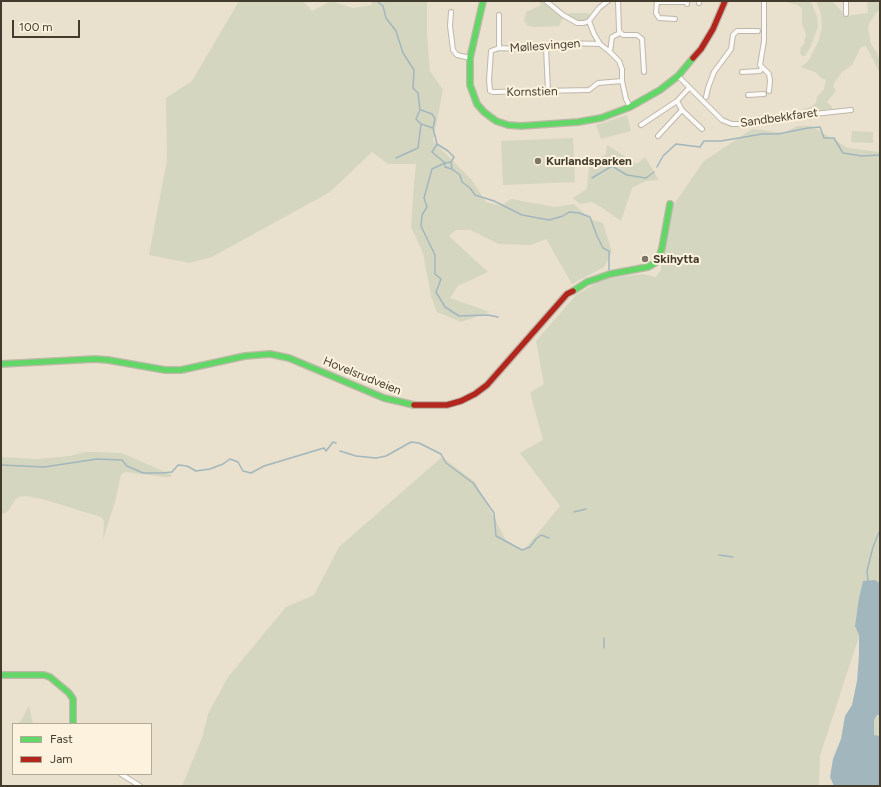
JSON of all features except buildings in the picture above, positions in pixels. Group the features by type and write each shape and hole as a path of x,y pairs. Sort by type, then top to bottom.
{"street":[{"path":"482,1 470,58 470,85 477,104 484,112 496,121 508,125 521,126 590,120 630,107 660,90 678,76 700,49 713,29 725,1"},
{"path":"546,1 563,15 577,23 589,21 599,8 608,1"},
{"path":"618,1 618,28 620,33"},
{"path":"675,19 659,18 656,13 656,1 687,2 687,4"},
{"path":"742,72 760,71 764,41 764,1"},
{"path":"846,1 846,14"},
{"path":"451,12 450,26 453,50 457,55 470,58"},
{"name":"Møllesvingen","path":"499,15 499,48 520,50 546,48 566,43 600,44"},
{"path":"589,21 600,44 619,61 622,69 622,81 626,99 630,107"},
{"path":"706,97 710,79 730,49 733,35 737,31 758,31"},
{"path":"610,52 612,37 620,33 623,35 637,35 642,39 644,72"},
{"name":"Kornstien","path":"499,48 491,51 490,91 493,92 509,93 589,90 598,83 622,81"},
{"path":"546,48 548,91"},
{"path":"761,67 769,74 769,91"},
{"name":"Sandbekkfaret","path":"678,76 716,115 727,123 732,124 743,124 851,110"},
{"path":"641,125 677,101 689,88"},
{"path":"748,94 764,94"},
{"path":"677,101 682,110 702,130"},
{"path":"658,136 682,110"},
{"name":"Hovelsrudveien","path":"1,364 95,359 173,370 196,367 244,356 270,354 289,358 384,398 400,403 419,406 447,405 475,394 487,385 568,294 587,282 610,274 648,267 655,263 659,258 662,248 670,204"},
{"path":"1,675 44,675 50,677 69,693 73,699 73,723"},
{"path":"123,775 140,786"}],"green space":[{"path":"239,1 303,1 312,11 331,1 353,8 372,5 371,1 427,1 427,35 430,71 443,90 433,141 471,179 486,202 501,206 511,199 555,207 574,204 590,219 603,223 612,252 604,267 572,284 546,239 531,245 499,244 470,230 456,230 449,236 488,272 458,286 450,298 490,312 461,322 437,312 431,296 423,253 411,227 416,164 388,164 372,152 330,192 212,257 189,263 149,255 167,160 166,98 192,81"},
{"path":"538,1 543,1 548,7 563,18 559,26 528,26 524,21 526,12 541,5"},
{"path":"783,1 811,1 817,17 818,27 810,48 805,56 802,56 800,53 806,34 802,24 802,8"},
{"path":"816,1 832,1 846,16 868,13 867,1 876,1 880,4 880,11 877,12 868,28 871,44 880,61 880,73 866,46 861,47 852,65 842,72 833,86 836,91 827,102 832,109 804,113 802,112 803,109 811,107 816,103 817,97 824,89 826,80 821,78 817,73 801,67 809,60 819,40 822,26 821,14"},
{"path":"571,13 587,13 591,15 592,18 585,22 578,21 566,15"},
{"path":"627,115 631,131 601,139 596,125"},
{"path":"797,126 811,126 848,148 880,152 880,583 877,581 820,756 819,786 182,786 202,738 208,714 228,677 286,607 314,595 339,547 442,457 475,482 506,540 523,551 560,506 520,453 543,440 530,393 544,384 536,341 576,295 603,279 642,274 656,277 661,270 661,259 672,207 704,161 752,129 784,133"},
{"path":"852,131 873,132 873,143 851,142"},
{"name":"Kurlandsparken","path":"573,138 575,182 503,185 501,141"},
{"path":"607,145 637,164 645,157 659,180 646,181 632,188 621,221 592,202 580,204 573,198 587,189 589,165 599,160 606,154"},
{"path":"85,452 122,453 172,475 170,477 164,477 125,472 121,475 115,502 103,539 104,521 101,517 42,499 25,496 19,497 8,511 1,515 1,457 36,459 70,456"},
{"path":"29,706 33,723 20,723"},
{"path":"877,715 880,715 880,736 874,735 874,720"}],"water":[{"path":"875,580 880,583 880,715 877,715 874,720 874,735 880,736 880,786 834,786 830,777 833,759 841,739 845,716 852,705 857,681 859,635 855,626 859,598 863,581"}],"waterway":[{"path":"377,1 383,6 386,18 396,31 403,53 414,70 413,88 418,93 420,110 416,119 421,124 433,128 437,144 432,152 445,163 445,167 452,169 460,175 462,182 470,188 475,195 494,201 522,215 549,220 563,216 569,212 579,213 590,217 603,248 609,251 609,270"},
{"path":"421,110 432,114 435,119 433,128"},
{"path":"396,158 418,148 421,124"},
{"path":"657,167 663,156 676,144 700,147 704,141 721,141 820,127 824,138 834,138 843,153 862,156 880,155"},
{"path":"437,144 454,157 451,162 452,169"},
{"path":"451,162 432,169 424,198 427,207 422,215 421,226 435,255 435,274 441,279 436,292 445,307 459,316 488,315 498,317"},
{"path":"592,178 612,166 627,175 646,178 654,172"},
{"path":"1,465 44,467 97,459 122,460 127,466 143,473 162,473 172,472 178,465 187,466 196,471 210,469 223,464 230,459 238,462 243,471 251,473 264,466 324,448 326,451 333,442 336,443"},
{"path":"340,451 356,456 376,458 386,456 411,442 419,443 441,454 446,463 473,483 494,513 496,536 522,550 530,547 541,535 549,538"},
{"path":"574,512 586,509"},
{"path":"868,581 867,571 873,547 880,530"},
{"path":"719,555 733,557"},
{"path":"604,638 604,648"}],"traffic: fast":[{"path":"483,1 470,58 470,85 477,104 484,112 496,121 508,125 521,126 578,122 601,118 630,107 660,90 678,76 693,58"},
{"path":"573,291 587,282 610,274 648,267 655,263 659,258 662,248 670,204"},
{"path":"1,364 95,359 165,370 181,370 245,356 270,354 289,358 384,398 414,405"},
{"path":"1,675 44,675 50,677 69,693 73,699 73,723"}],"traffic: jam":[{"path":"693,58 701,49 713,29 725,1"},
{"path":"414,405 447,405 461,401 475,394 487,385 567,294 573,291"}],"place":[{"name":"Kurlandsparken","path":"538,161"},
{"name":"Skihytta","path":"645,259"}]}
